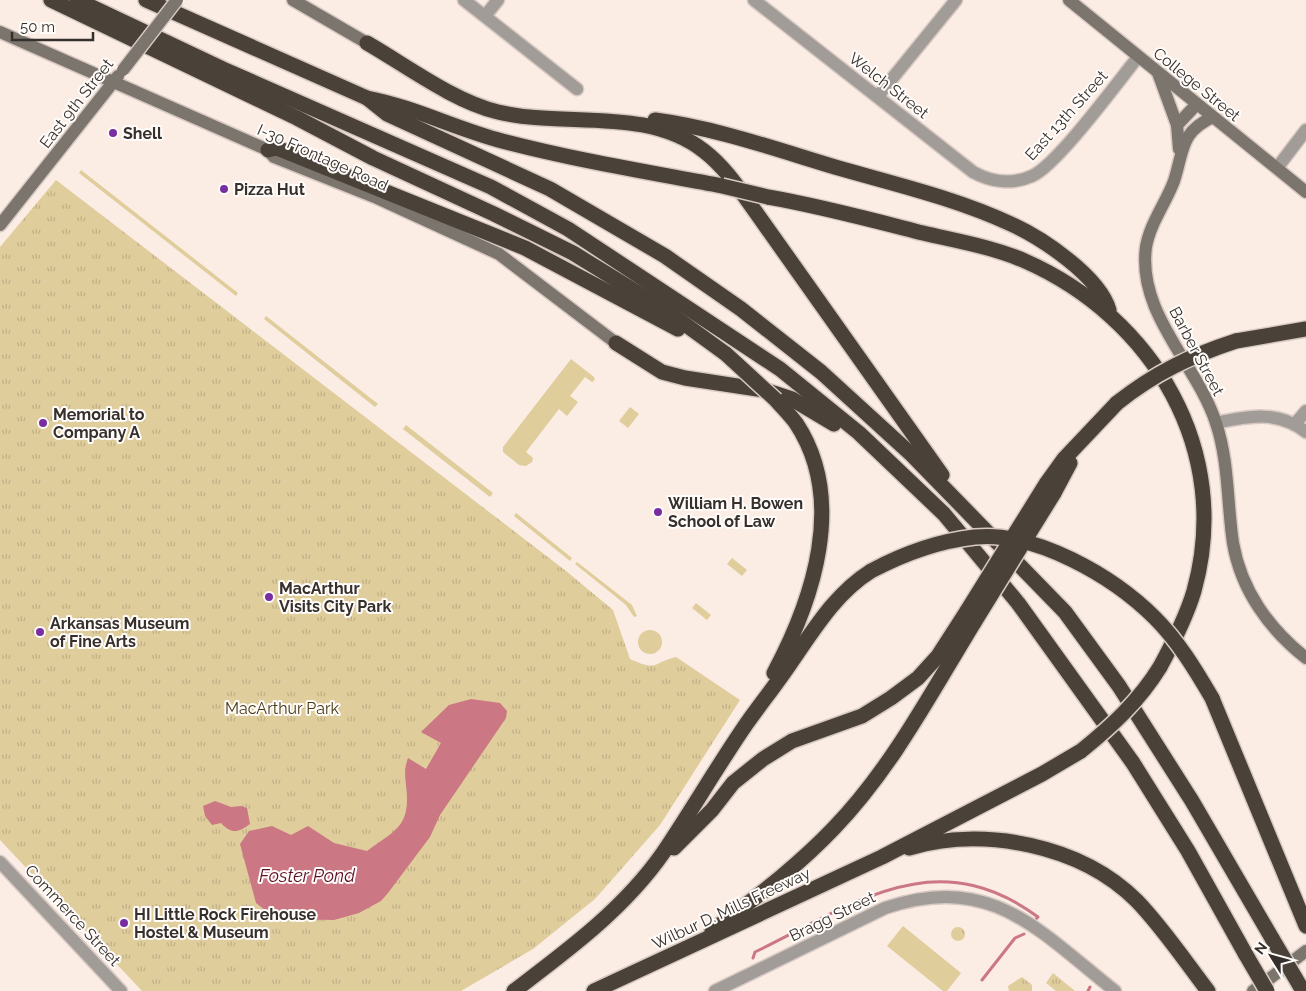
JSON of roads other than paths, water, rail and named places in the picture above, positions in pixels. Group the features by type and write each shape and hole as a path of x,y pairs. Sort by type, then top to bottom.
{"highway":[{"path":"51,0 272,106 373,158 573,253 664,309 726,354 776,400 796,424 811,455 819,486 822,524 816,569 800,614 782,658 747,723"},
{"path":"77,0 223,69 491,187 568,229 780,369 859,433 944,514 1018,603 1133,763 1188,851 1267,991"},
{"path":"146,0 368,98 398,104 464,130 503,141 829,209 1003,253 1052,275 1096,302 1137,343 1166,380 1187,423 1198,462 1203,518 1196,580 1181,627 1146,689 1127,711 1081,751 1042,774 882,857"},
{"path":"367,43 474,104 507,114 615,122 672,133 690,141 717,162 755,211 966,509"},
{"path":"368,98 387,114 558,194 616,226 712,286 821,372 912,455 1065,612 1119,686 1192,801 1303,991"},
{"path":"562,119 641,118 690,126 941,198 990,215 1035,237 1074,266 1105,298 1111,316"},
{"path":"268,150 277,148 525,248 726,354"},
{"path":"693,945 776,883 835,827 896,750 971,616 1050,488 1064,459 1117,403 1165,369 1200,353 1236,341 1306,329"},
{"path":"616,343 662,372 685,378 764,390 792,399 833,424 944,514"},
{"path":"639,883 662,854 747,723 835,602 856,581 898,557 926,548 976,537 1005,538 1042,547 1086,567 1120,588 1154,617 1182,649 1212,698 1305,923"},
{"path":"514,991 571,949 601,922 712,810 734,783 763,759 792,741 862,716 891,698 918,678 971,616"},
{"path":"882,857 956,838 991,838 1036,846 1071,859 1107,877 1136,901 1208,991"},
{"name":"Wilbur D. Mills Freeway","path":"594,991 882,857"}],"main road":[{"name":"East 9th Street","path":"0,225 177,0"},
{"path":"293,0 367,43"},
{"name":"College Street","path":"1069,0 1306,192"},
{"name":"I-30 Frontage Road","path":"0,32 268,150 274,156 377,198 499,254 616,343"},
{"name":"Barber Street","path":"1158,73 1177,125 1179,159"},
{"path":"1177,125 1197,104"},
{"name":"Barber Street","path":"1213,117 1191,131 1179,159 1172,186 1148,240 1147,281 1161,319 1200,384 1216,423 1227,477 1233,542 1241,573 1264,617 1278,634 1306,658"},
{"path":"1253,991 1306,951"}],"street":[{"path":"464,0 577,88"},
{"path":"485,16 498,0"},
{"name":"Welch Street","path":"754,0 973,172 988,180 1010,181"},
{"path":"878,96 956,0"},
{"name":"East 13th Street","path":"1010,181 1033,176 1047,166 1138,57"},
{"path":"1276,168 1306,130"},
{"path":"1295,424 1306,411"},
{"path":"1216,423 1269,416 1295,424 1306,432"},
{"name":"Commerce Street","path":"0,862 121,991"},
{"name":"Bragg Street","path":"715,991 885,908 936,895 969,897 1014,914 1041,932 1115,991"}],"water":[{"name":"Foster Pond","path":"471,699 500,703 507,711 506,718 440,815 430,837 381,901 359,913 334,920 282,919 270,914 256,903 240,844 249,831 272,826 291,835 308,826 334,843 367,851 394,831 404,818 407,799 405,772 408,758 426,769 441,743 421,732 449,705"},
{"path":"215,801 231,807 241,806 247,808 250,824 238,831 231,831 221,823 212,825 205,816 203,806"}],"waterway":[{"path":"753,958 755,952 860,900 894,888 929,882 964,884 1000,895 1038,917 1036,919"},
{"path":"982,980 1015,938 1024,934"},
{"path":"1088,991 1090,987"}],"place":[{"name":"Shell","path":"113,133"},
{"name":"Pizza Hut","path":"224,189"},
{"name":"Memorial to Company A","path":"43,423"},
{"name":"William H. Bowen School of Law","path":"658,512"},
{"name":"MacArthur Visits City Park","path":"269,597"},
{"name":"Arkansas Museum of Fine Arts","path":"40,632"},
{"name":"HI Little Rock Firehouse Hostel & Museum","path":"124,923"}],"park label":[{"name":"MacArthur Park","path":"282,708"}]}
